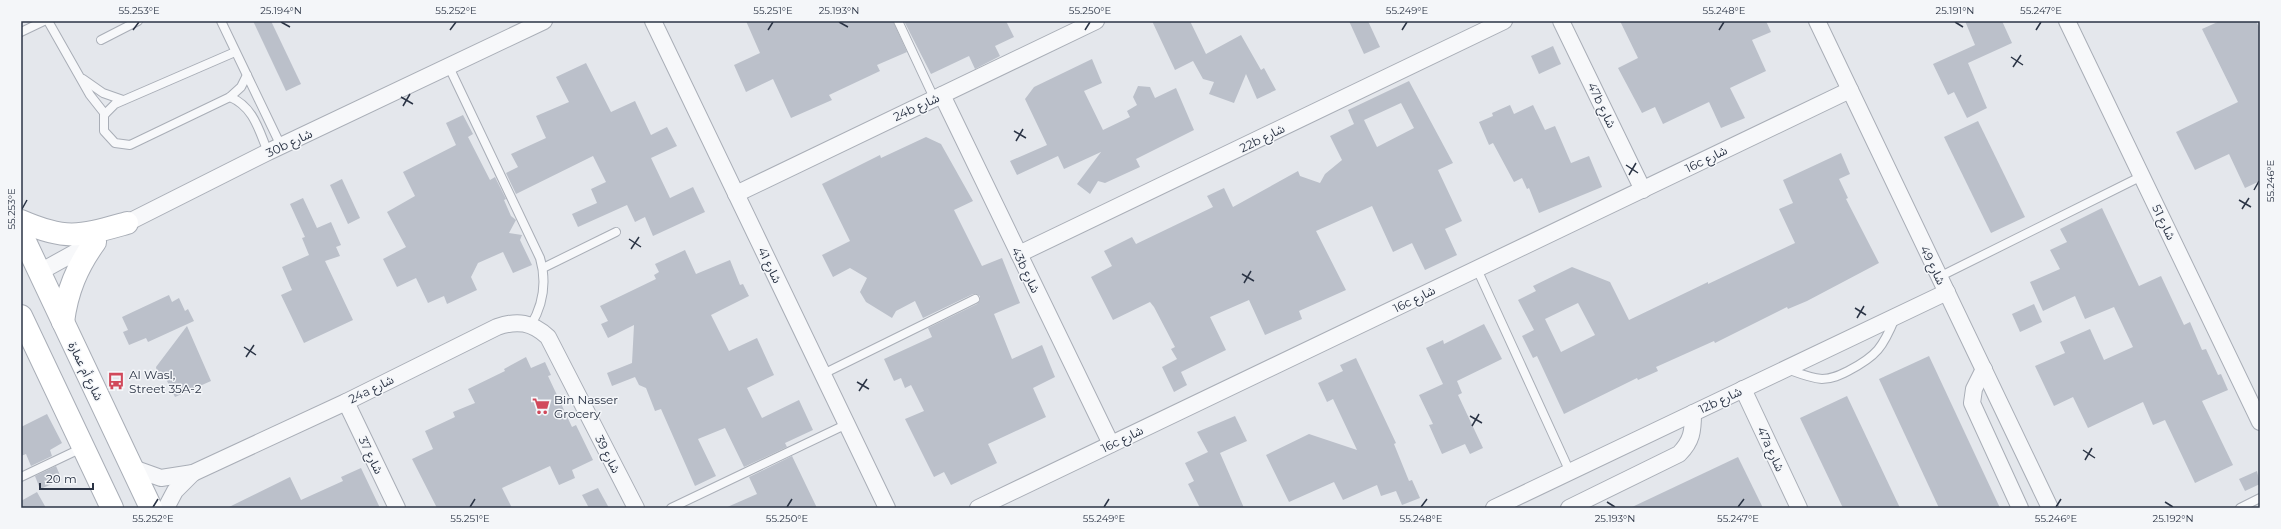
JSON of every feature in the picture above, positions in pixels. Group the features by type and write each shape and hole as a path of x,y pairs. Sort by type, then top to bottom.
{"street":[{"name":"30b شارع","path":"30,271 95,242 126,222 274,149 544,21"},
{"name":"شارع 41","path":"653,21 888,508"},
{"name":"24b شارع","path":"736,194 1096,21"},
{"name":"22b شارع","path":"1019,254 1504,21"},
{"name":"47b شارع","path":"1561,21 1643,190"},
{"name":"شارع 49","path":"1817,21 2050,508"},
{"name":"شارع 51","path":"2067,21 2260,422"},
{"name":"16c شارع","path":"978,508 1850,90"},
{"name":"43b شارع","path":"938,96 1019,254 1111,444"},
{"path":"21,221 51,233 64,235 89,233 126,222"},
{"name":"شارع أم عمارة","path":"21,233 30,271 63,322 151,508"},
{"path":"63,322 65,306 73,279 95,242"},
{"name":"12b شارع","path":"1494,508 1947,292"},
{"path":"21,316 112,508"},
{"name":"24a شارع","path":"133,468 160,478 193,473 346,402 497,327 508,323 531,325"},
{"name":"شارع 39","path":"531,325 548,337 636,508"},
{"path":"1984,369 1974,388 1972,403 2020,508"},
{"name":"47a شارع","path":"1743,389 1799,508"},
{"name":"شارع 37","path":"346,402 397,508"},
{"path":"1569,508 1679,454 1690,441 1693,433 1693,413"},
{"name":"24a شارع","path":"166,508 175,491 193,473"}],"lane":[{"path":"21,32 44,21"},
{"path":"48,21 90,95 105,114"},
{"path":"101,40 138,21"},
{"path":"221,21 247,75 274,149"},
{"path":"898,21 938,96"},
{"path":"235,52 123,100 109,108 105,114 103,123 108,138 114,143 130,145 230,97 241,87 247,75"},
{"path":"449,67 540,258 543,268 543,298 531,325"},
{"path":"78,74 103,93 123,100"},
{"path":"230,97 242,103 251,112 274,149"},
{"path":"1939,277 2142,176"},
{"path":"543,268 616,232"},
{"path":"1477,269 1570,472"},
{"path":"823,374 975,299"},
{"path":"1786,368 1814,378 1834,378 1869,361 1884,344 1896,316"},
{"path":"672,508 847,424"},
{"path":"21,477 83,448"},
{"path":"2240,508 2260,498"}],"building":[{"path":"253,21 271,21 301,84 286,91"},
{"path":"746,21 893,21 907,52 877,65 880,71 829,95 832,100 791,118 773,79 746,92 734,65 760,53"},
{"path":"904,21 1006,21 1014,37 995,46 1000,56 975,69 969,56 931,74"},
{"path":"1152,21 1190,21 1206,54 1241,35 1261,70 1264,68 1276,90 1257,99 1246,74 1234,103 1209,94 1214,82 1203,79 1193,61 1175,70"},
{"path":"1349,21 1368,21 1380,47 1364,54"},
{"path":"1620,21 1766,21 1771,32 1752,40 1766,71 1730,88 1745,118 1721,128 1709,102 1663,124 1655,107 1642,113 1618,68 1638,58"},
{"path":"1965,21 2002,21 2012,43 1968,63 1987,108 1967,118 1954,92 1948,95 1933,64 1975,45"},
{"path":"2220,21 2256,21 2260,29 2260,181 2245,188 2229,154 2195,170 2176,132 2238,102 2202,29"},
{"path":"1553,46 1561,64 1539,74 1531,56"},
{"path":"1092,59 1102,83 1084,91 1103,130 1130,117 1127,111 1137,105 1133,97 1138,86 1150,87 1155,98 1176,88 1194,130 1136,159 1140,167 1105,183 1098,181 1090,194 1077,184 1101,152 1064,169 1058,156 1017,175 1010,161 1047,145 1025,99 1034,87"},
{"path":"586,63 611,112 635,101 651,135 667,127 677,146 651,158 670,198 693,187 705,212 653,236 645,217 635,222 627,205 578,227 572,214 597,203 591,189 606,182 593,156 516,194 506,173 518,167 511,154 546,138 536,116 569,102 556,77"},
{"path":"1409,81 1453,163 1438,170 1462,221 1445,229 1457,255 1425,270 1412,243 1393,252 1372,206 1316,231 1346,290 1299,311 1302,319 1265,335 1249,300 1210,317 1226,350 1181,372 1187,385 1174,392 1162,367 1177,359 1171,349 1175,347 1154,307 1150,302 1113,320 1091,277 1112,266 1104,251 1132,237 1136,244 1213,207 1207,196 1224,188 1233,207 1298,171 1300,176 1320,183 1325,174 1342,160 1330,136 1354,124 1348,110","holes":["1401,103 1414,128 1377,147 1364,120"]},
{"path":"1510,105 1514,114 1533,105 1545,130 1555,126 1571,163 1589,156 1602,187 1539,213 1529,188 1527,189 1522,178 1514,182 1493,143 1489,145 1479,122 1493,116 1492,113"},
{"path":"463,115 473,134 468,137 490,180 495,177 506,199 504,200 511,216 516,220 509,233 522,235 520,240 532,265 513,273 503,252 478,263 471,277 477,290 447,304 444,296 428,303 416,278 397,287 383,259 406,247 387,212 415,196 403,172 456,145 446,123"},
{"path":"1978,121 2025,217 1991,233 1944,137"},
{"path":"926,137 941,144 973,201 954,210 982,266 1002,258 1020,303 994,314 1012,359 1042,345 1055,377 1033,388 1046,417 988,444 997,463 951,485 944,472 934,477 905,419 924,411 911,385 905,388 901,378 894,381 884,359 932,337 928,328 977,304 980,300 980,296 973,294 923,318 915,301 896,311 892,318 866,302 860,292 867,278 850,268 833,277 822,255 850,241 822,184 880,155 881,158"},
{"path":"1841,153 1850,174 1839,179 1848,198 1846,199 1879,263 1807,301 1788,309 1787,307 1715,343 1714,341 1656,367 1658,371 1638,380 1637,378 1564,414 1537,356 1533,358 1522,336 1534,330 1518,300 1536,291 1533,286 1572,267 1610,282 1629,320 1708,282 1708,284 1795,243 1779,209 1793,203 1783,180","holes":["1578,303 1595,335 1561,352 1545,319"]},
{"path":"342,179 360,218 348,224 330,185"},
{"path":"303,198 317,228 331,222 341,245 336,247 340,256 325,261 353,320 304,343 281,295 292,290 282,267 309,255 302,238 305,237 290,204"},
{"path":"2102,208 2139,286 2161,276 2184,325 2190,322 2202,350 2206,349 2218,375 2221,374 2228,390 2202,401 2233,465 2195,483 2165,420 2153,425 2143,402 2088,428 2073,397 2054,406 2035,366 2065,353 2060,342 2090,329 2104,360 2133,347 2114,307 2085,319 2075,296 2043,311 2030,282 2060,269 2050,250 2067,242 2060,229"},
{"path":"685,250 696,274 730,260 740,285 743,284 749,296 711,315 729,351 757,338 774,375 747,388 762,418 799,400 813,430 785,443 787,447 744,467 725,428 698,439 716,476 695,486 661,409 655,411 646,388 639,385 635,377 612,386 607,373 632,363 634,325 608,338 601,324 608,321 600,306 656,279 654,275 659,272 655,264"},
{"path":"169,295 172,302 179,298 185,311 188,309 194,321 148,342 146,338 129,345 123,332 128,330 122,317"},
{"path":"2034,304 2042,322 2020,332 2012,314"},
{"path":"1484,324 1502,359 1457,381 1462,393 1458,395 1483,448 1470,454 1465,444 1442,454 1429,425 1433,424 1419,395 1443,384 1426,348 1443,340 1444,344"},
{"path":"187,326 211,381 175,397 165,377 158,377 156,367"},
{"path":"1929,356 2000,508 1939,508 1879,379"},
{"path":"526,357 531,368 545,362 551,375 548,376 572,427 576,425 593,460 572,470 575,478 559,485 550,466 502,488 512,508 437,508 412,459 433,449 425,431 455,417 453,412 475,403 468,389 505,371 504,369"},
{"path":"1356,358 1396,443 1394,444 1409,481 1412,480 1420,498 1402,505 1396,491 1381,496 1377,485 1343,500 1334,482 1289,502 1266,455 1309,434 1357,450 1333,399 1327,402 1318,383 1343,371 1340,365"},
{"path":"1847,396 1900,508 1843,508 1800,418"},
{"path":"47,414 62,443 50,450 52,456 31,466 26,454 21,456 21,427"},
{"path":"1235,416 1247,441 1220,453 1244,508 1200,508 1188,484 1194,481 1185,463 1208,452 1197,432"},
{"path":"792,456 817,508 725,508 757,494 749,477"},
{"path":"1738,457 1763,508 1630,508"},
{"path":"56,466 62,480 40,489 35,476"},
{"path":"361,468 380,508 227,508 290,477 301,500 343,481 341,477"},
{"path":"2257,471 2260,484 2245,491 2239,479"},
{"path":"598,488 609,508 589,508 582,495"},
{"path":"37,492 46,508 21,508 21,501"}],"place":[{"name":"Al Wasl, Street 35A-2","path":"116,381"},
{"name":"Bin Nasser Grocery","path":"541,406"}]}
